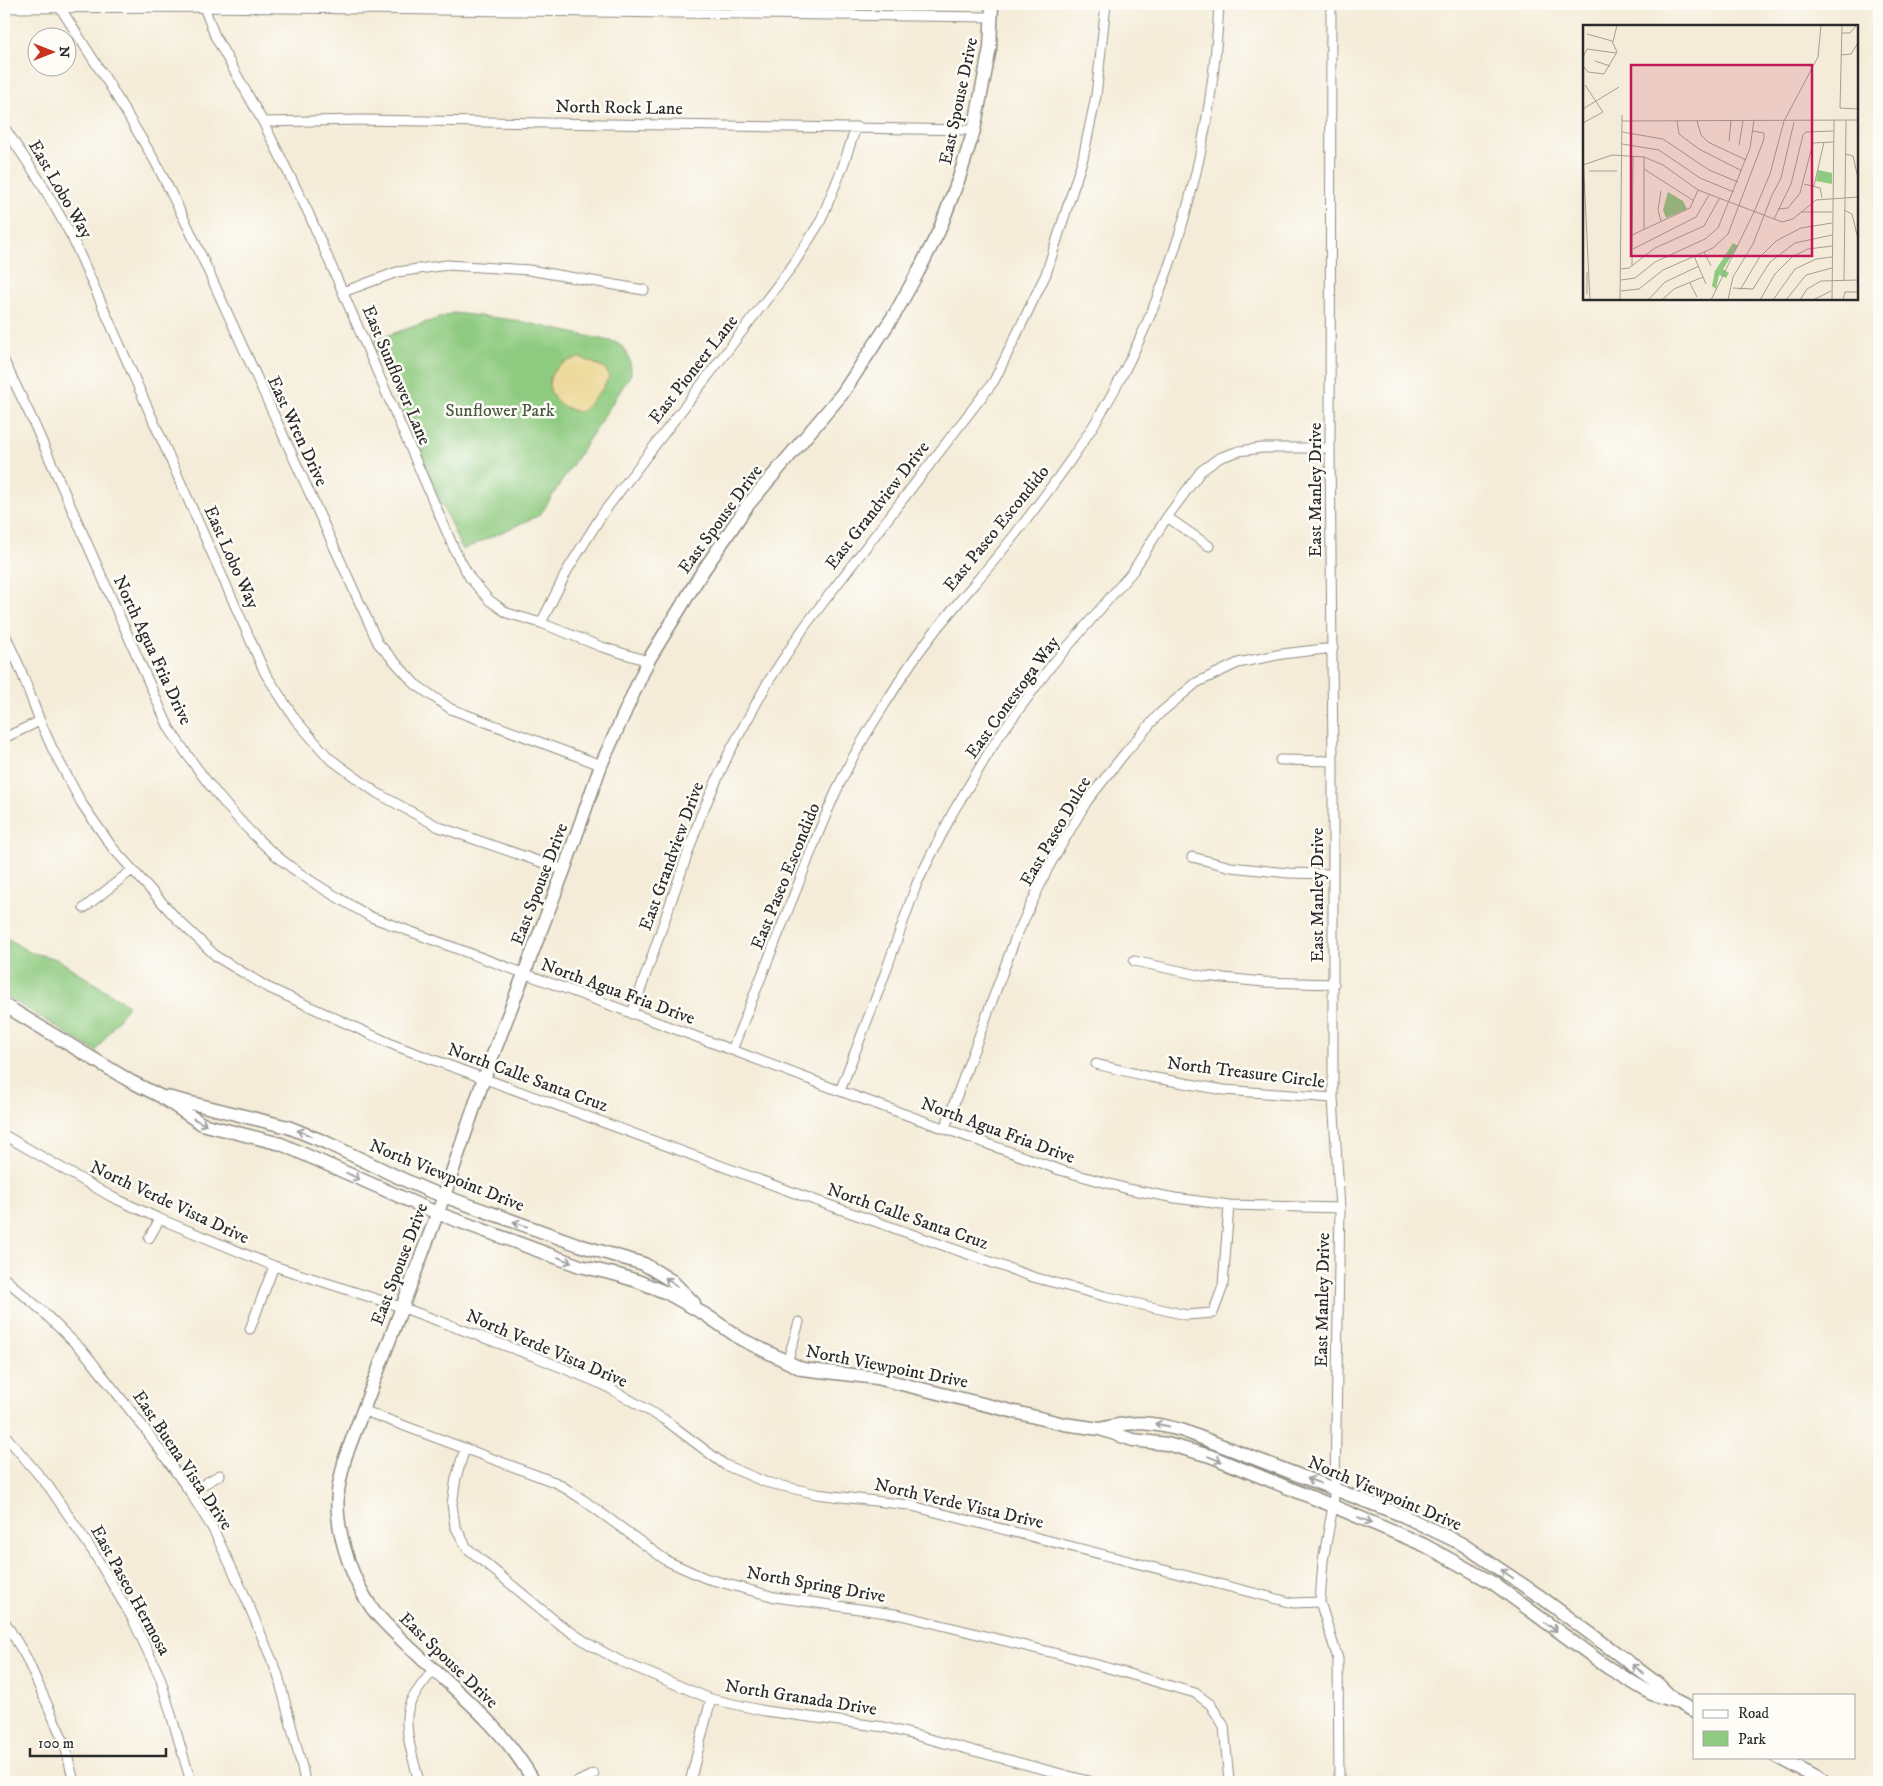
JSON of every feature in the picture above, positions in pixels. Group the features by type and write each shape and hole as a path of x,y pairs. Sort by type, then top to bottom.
{"main road":[{"name":"East Spouse Drive","path":"534,1782 511,1746 481,1713 380,1618 362,1591 349,1561 339,1525 338,1492 345,1458 444,1196 484,1078 564,870 601,765 648,661 701,574 747,506 842,394 896,312 939,230 959,178 974,130 990,48 992,10"},
{"name":"North Viewpoint Drive","path":"4,1005 130,1081 160,1096 202,1124 281,1144 437,1213 580,1266 618,1274 667,1293 706,1315 741,1339 802,1369 894,1382 1064,1424 1100,1429 1133,1440 1167,1444 1210,1456 1333,1506 1424,1545 1493,1583 1607,1667 1652,1694 1675,1701 1693,1710"},
{"name":"North Viewpoint Drive","path":"160,1096 288,1127 325,1142 398,1178 444,1196 582,1246 644,1264 672,1281 706,1315"},
{"name":"North Viewpoint Drive","path":"1100,1429 1121,1423 1148,1422 1184,1431 1404,1516 1462,1544 1542,1597 1658,1684 1675,1701"},
{"path":"1779,1758 1824,1782"}],"street":[{"name":"East Grandview Drive","path":"632,1014 701,815 729,753 768,682 805,626 994,381 1046,274 1083,158 1096,96 1106,4"},
{"name":"East Paseo Escondido","path":"732,1050 846,770 899,682 952,609 1019,531 1072,458 1116,388 1152,311 1180,233 1200,158 1216,46 1219,4"},
{"name":"East Manley Drive","path":"1331,4 1330,448 1333,761 1333,1098 1340,1208 1334,1489 1333,1506 1323,1561 1320,1602 1338,1659 1339,1782"},
{"path":"4,8 61,9 204,6 992,10"},
{"name":"East Sunflower Lane","path":"204,6 215,36 263,122 308,212 455,551 470,578 489,600 507,613 541,622 602,647 648,661"},
{"name":"East Wren Drive","path":"61,9 109,84 169,188 378,643 415,684 451,709 601,765"},
{"name":"North Rock Lane","path":"263,122 361,120 974,130"},
{"name":"East Lobo Way","path":"4,127 40,181 72,237 265,673 295,719 329,758 385,797 439,827 564,870"},
{"name":"East Pioneer Lane","path":"541,622 568,569 602,513 793,266 820,222 856,127"},
{"path":"343,292 397,272 448,265 529,270 644,290"},
{"name":"North Agua Fria Drive","path":"4,360 169,728 200,774 227,806 272,852 320,888 371,917 840,1091 1060,1170 1175,1198 1229,1205 1340,1208"},
{"name":"East Conestoga Way","path":"840,1091 882,982 917,883 953,812 997,739 1051,666 1133,571 1167,517 1201,471 1219,458 1239,451 1262,448 1330,448"},
{"path":"1167,517 1209,546"},
{"name":"North Calle Santa Cruz","path":"4,632 40,721 82,804 112,847 176,918 217,957 268,987 396,1046 803,1196 1033,1277 1186,1315 1213,1313 1223,1286 1229,1205"},
{"name":"East Paseo Dulce","path":"945,1128 1015,939 1048,868 1087,802 1124,753 1160,714 1196,683 1238,663 1282,654 1332,648"},
{"path":"4,738 40,721"},
{"path":"1280,760 1333,761"},
{"path":"1192,857 1231,867 1288,873 1333,874"},
{"path":"84,908 132,870"},
{"path":"1134,961 1203,976 1264,982 1334,984"},
{"name":"North Treasure Circle","path":"1096,1064 1150,1077 1224,1090 1333,1098"},
{"name":"North Verde Vista Drive","path":"4,1135 112,1197 160,1219 274,1266 401,1307 536,1356 604,1385 665,1420 725,1465 765,1482 817,1494 908,1505 1293,1603 1320,1602"},
{"path":"150,1238 160,1219"},
{"path":"250,1329 274,1266"},
{"name":"East Buena Vista Drive","path":"4,1278 85,1352 145,1429 190,1492 213,1529 246,1596 278,1675 305,1782"},
{"path":"787,1362 799,1322"},
{"name":"North Spring Drive","path":"362,1410 557,1483 667,1561 705,1578 775,1597 901,1615 1070,1658 1194,1693 1210,1704 1224,1726 1228,1758 1228,1782"},
{"name":"East Paseo Hermosa","path":"4,1434 49,1487 92,1550 131,1616 160,1677 191,1782"},
{"name":"North Granada Drive","path":"465,1448 456,1478 452,1504 455,1526 467,1548 560,1624 588,1644 620,1661 711,1699 765,1711 884,1726 1092,1782"},
{"path":"190,1492 220,1475"},
{"path":"4,1620 26,1657 64,1742 74,1782"},
{"path":"419,1782 406,1715 411,1702 434,1669"},
{"path":"690,1782 711,1699"},
{"path":"577,1782 594,1774"}],"green space":[{"name":"Sunflower Park","path":"454,313 514,320 614,342 626,351 631,369 631,374 540,515 462,550 371,341"},
{"path":"4,936 29,952 57,959 128,1005 96,1051 4,995"}],"sand":[{"path":"581,358 605,368 609,377 602,389 584,410 580,412 567,408 557,401 551,393 549,384 551,375 557,367 567,361"}]}
